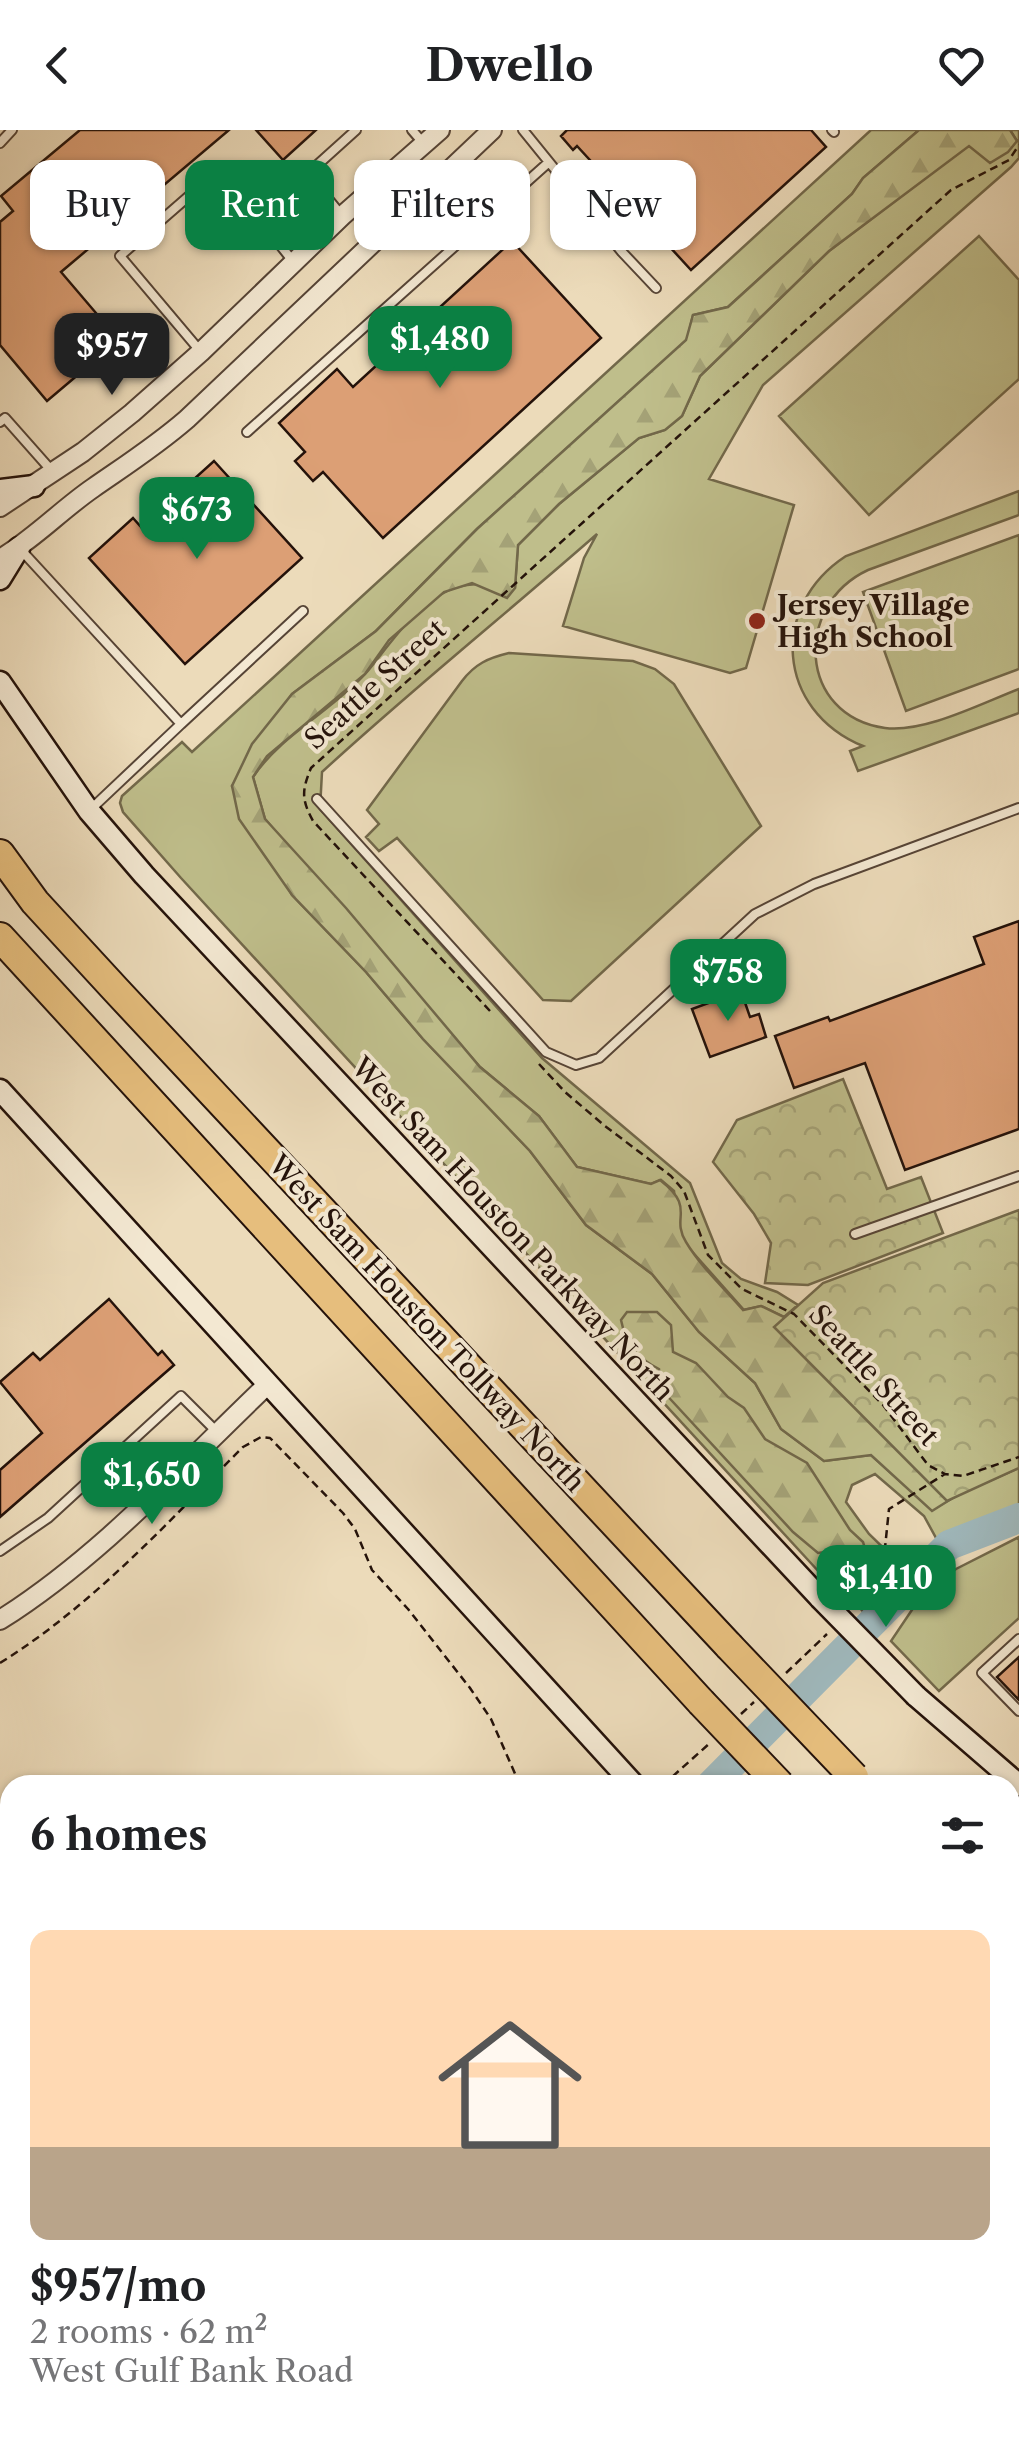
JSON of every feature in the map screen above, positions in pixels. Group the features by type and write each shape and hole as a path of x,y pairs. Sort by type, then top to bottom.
{"highway":[{"name":"West Sam Houston Tollway North","path":"0,854 35,902 116,990 852,1775"},
{"name":"West Sam Houston Tollway North","path":"0,937 770,1775"}],"main road":[{"path":"0,490 34,486"},
{"path":"0,580 19,548"},
{"name":"West Sam Houston Parkway North","path":"0,682 89,811 144,875 820,1598 916,1696 1007,1775"},
{"path":"0,1090 266,1386 625,1775"}],"street":[{"path":"0,507 132,413 342,216 418,137 440,130"},
{"path":"0,559 187,419 492,130"},
{"path":"0,1620 57,1582 266,1386"}],"lane":[{"path":"0,142 12,130"},
{"path":"342,216 312,179 315,167 356,130"},
{"path":"523,130 656,288"},
{"path":"247,432 549,162"},
{"path":"201,352 120,256 220,169 294,262"},
{"path":"0,422 5,418 53,472"},
{"path":"19,548 181,724"},
{"path":"89,811 303,612"},
{"path":"316,800 546,1052 576,1065 599,1058 755,914 814,884 1019,808"},
{"path":"855,1234 1019,1176"},
{"path":"0,1551 48,1518 181,1396 218,1432"},
{"path":"1019,1639 982,1673 1019,1710"}],"path":[{"name":"Seattle Street","path":"499,1021 313,821 302,791 311,768 951,190 1010,160 1019,145"},
{"name":"Seattle Street","path":"539,1064 578,1104 671,1176 684,1191 708,1255 742,1289 794,1314 883,1405 928,1465 945,1474"},
{"path":"0,1663 102,1588 243,1447 261,1437 270,1438 355,1529 372,1570 408,1609 492,1719 516,1775"},
{"path":"846,1611 882,1567 889,1510 945,1474 963,1476 1019,1458"},
{"path":"782,1676 834,1626"},
{"path":"729,1726 756,1700"},
{"path":"673,1775 714,1739"}],"green space":[{"path":"871,130 919,130 728,307 693,315 687,340 477,529 376,631 292,694 232,786 292,895 530,1151 586,1225 652,1274 699,1332 755,1383 781,1429 824,1461 871,1455 932,1510 1019,1468 1019,1509 941,1547 924,1516 875,1474 852,1485 846,1502 869,1534 900,1564 881,1587 868,1617 831,1576 820,1573 181,878 123,812 120,803 122,796 182,742 192,752"},
{"path":"919,130 1010,130 1017,141 990,163 969,146 829,251 700,376 682,416 665,430 639,438 559,504 518,545 515,588 507,598 472,583 444,592 389,640 365,674 267,756 253,777 265,819 480,1067 539,1116 577,1167 651,1184 660,1180 677,1198 686,1242 743,1310 761,1306 784,1317 959,1494 932,1511 871,1455 824,1461 781,1429 755,1383 699,1332 652,1274 586,1225 530,1151 292,895 239,819 232,786 252,744 292,694 376,631 477,529 686,340 693,315 728,307"},
{"path":"1010,130 1019,130 1019,158 763,385 709,479 794,505 746,668 730,673 563,626 584,558 597,534 322,772 320,809 542,1058 690,1183 722,1263 741,1279 777,1292 798,1305 784,1317 761,1306 744,1310 688,1247 679,1231 674,1191 661,1180 651,1184 577,1167 539,1116 480,1067 265,819 253,777 278,748 353,687 413,616 435,597 464,585 515,587 518,545 559,504 639,438 665,430 682,416 700,376 829,251 969,145 1017,141"},
{"path":"979,236 1019,280 1019,379 869,515 779,416"},
{"path":"1019,491 1019,515 868,570 844,586 827,608 817,632 816,658 822,682 835,703 856,719 885,728 935,722 1019,689 1019,713 858,771 850,751 863,746 834,730 813,708 799,683 793,656 795,629 804,602 821,577 846,556"},
{"path":"1019,535 1019,669 906,711 863,592"},
{"path":"509,653 633,661 655,669 674,684 761,826 571,1001 543,1000 397,838 379,851 366,837 379,824 367,810 462,681 482,662"},
{"path":"843,1079 887,1189 921,1177 943,1233 808,1285 765,1283 771,1243 754,1214 713,1162 737,1120"},
{"path":"1019,1210 1019,1468 947,1501 774,1327 823,1283"},
{"path":"627,1312 657,1312 671,1325 673,1352 696,1363 744,1408 765,1439 807,1463 850,1530 863,1542 866,1552 851,1559 839,1550 818,1553 793,1532 661,1389 659,1369 629,1344 621,1320"},
{"path":"1019,1537 1019,1618 939,1691 891,1641 924,1592 956,1569"}],"building":[{"path":"80,130 229,130 194,160 185,160 185,167 165,184 165,160 44,160"},
{"path":"256,130 316,130 283,160"},
{"path":"567,130 811,130 826,147 691,270 673,250 696,250 696,160 590,160 577,146 573,150 561,136"},
{"path":"30,172 30,250 87,250 61,272 119,340 47,401 0,345 0,222 13,211 1,196"},
{"path":"502,250 520,250 601,338 383,538 323,472 313,481 295,461 305,452 279,423 337,369 353,387"},
{"path":"214,461 302,558 185,664 89,558 133,518 141,527"},
{"path":"1019,921 1019,1129 905,1170 865,1063 794,1088 775,1036 828,1017 830,1021 984,964 974,937"},
{"path":"741,991 750,1017 759,1014 766,1037 710,1057 692,1009"},
{"path":"109,1299 158,1355 162,1351 174,1365 0,1517 0,1470 42,1433 0,1382 33,1353 40,1360"},
{"path":"1019,1657 1019,1700 997,1677"}],"waterway":[{"path":"721,1775 949,1545 1019,1518"}],"place":[{"name":"Jersey Village High School","path":"757,621"}]}
